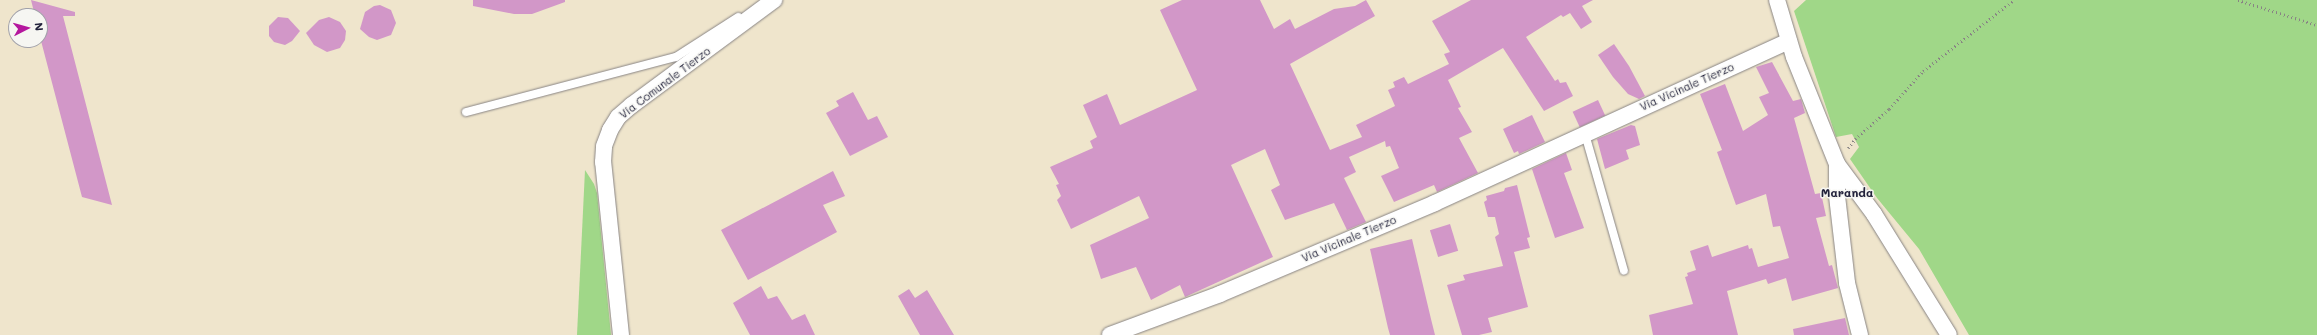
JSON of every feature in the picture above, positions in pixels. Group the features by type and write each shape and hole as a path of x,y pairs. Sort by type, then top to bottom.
{"street":[{"name":"Via Comunale Tierzo","path":"621,335 603,162 604,146 610,130 618,117 632,105 774,0"},
{"path":"1777,0 1790,41 1837,164 1874,214 1948,335"},
{"name":"Via Vicinale Tierzo","path":"1110,335 1220,294 1435,203 1790,41"},
{"path":"1837,164 1837,196 1847,283 1860,335"}],"lane":[{"path":"466,112 676,57 764,0"},
{"path":"1585,134 1624,271"}],"path":[{"path":"1837,164 1855,139 1889,109 1923,71 2014,0"},
{"path":"2238,0 2317,25"}],"green space":[{"path":"1806,0 2317,0 2317,335 1969,335 1919,249 1877,198 1850,159 1859,147 1852,134 1836,137 1794,11"},
{"path":"585,170 594,184 597,193 611,335 577,335"}],"building":[{"path":"31,0 75,12 75,16 63,16 112,205 82,197 43,48 48,48 48,8 33,8"},
{"path":"473,0 565,0 565,2 532,14 514,14 473,6"},
{"path":"1182,0 1260,0 1274,29 1290,19 1295,29 1334,9 1355,6 1366,0 1375,16 1290,64 1330,150 1362,137 1356,125 1395,106 1388,90 1395,87 1393,82 1404,77 1408,84 1449,64 1444,54 1450,52 1432,21 1471,0 1593,0 1582,6 1592,22 1581,29 1570,13 1563,17 1561,15 1526,37 1555,81 1558,79 1560,83 1566,82 1573,96 1544,111 1503,48 1448,80 1461,107 1458,108 1472,132 1459,138 1478,173 1437,192 1434,185 1394,202 1381,176 1399,168 1390,146 1386,147 1385,141 1349,157 1356,172 1344,178 1366,222 1347,230 1334,203 1285,220 1271,190 1280,185 1265,149 1231,165 1273,257 1185,297 1180,285 1151,300 1136,267 1101,279 1090,245 1149,218 1139,196 1071,229 1057,200 1061,196 1056,185 1059,184 1050,167 1093,148 1090,141 1097,137 1083,105 1107,94 1120,125 1197,90 1160,10"},
{"path":"380,5 391,10 396,23 391,35 377,40 369,37 360,29 365,12 374,6"},
{"path":"278,17 288,18 300,31 292,41 285,45 274,42 269,36 269,26"},
{"path":"329,17 340,22 346,31 345,40 340,48 327,52 314,45 306,33 319,20"},
{"path":"1614,44 1629,66 1645,96 1639,99 1628,94 1613,77 1598,55"},
{"path":"1772,62 1793,101 1801,99 1805,113 1794,118 1815,194 1821,193 1826,216 1816,218 1829,266 1832,265 1838,288 1792,301 1786,278 1768,284 1766,279 1727,291 1738,335 1653,335 1649,315 1693,304 1685,277 1688,276 1687,273 1696,270 1690,251 1708,245 1712,257 1748,245 1749,249 1752,248 1758,267 1789,258 1780,226 1773,227 1766,194 1736,205 1717,152 1722,150 1700,94 1725,84 1743,131 1768,115 1759,97 1769,93 1756,67"},
{"path":"853,92 868,120 877,116 888,137 850,156 826,113 839,106 836,101"},
{"path":"1598,100 1605,115 1580,127 1573,112"},
{"path":"1532,115 1545,142 1519,154 1518,151 1514,153 1503,129"},
{"path":"1631,125 1635,126 1640,145 1626,150 1629,159 1605,169 1597,139"},
{"path":"1566,153 1572,170 1564,173 1584,228 1555,238 1532,169"},
{"path":"833,171 845,196 823,205 837,232 748,280 721,230"},
{"path":"1517,185 1530,237 1527,238 1530,248 1514,252 1528,307 1488,318 1492,332 1479,335 1462,335 1447,285 1465,280 1463,275 1503,266 1495,237 1499,234 1495,217 1488,217 1484,202 1487,200 1486,196 1504,191 1505,188"},
{"path":"1450,224 1458,251 1438,257 1430,230"},
{"path":"1412,239 1435,335 1390,335 1388,328 1370,249"},
{"path":"761,286 768,299 777,296 792,320 805,314 815,335 750,335 733,303"},
{"path":"909,289 915,298 927,290 954,335 920,335 898,296"},
{"path":"1845,318 1849,335 1794,335 1793,329"}],"district":[{"name":"Maranda","path":"1847,193"}]}
